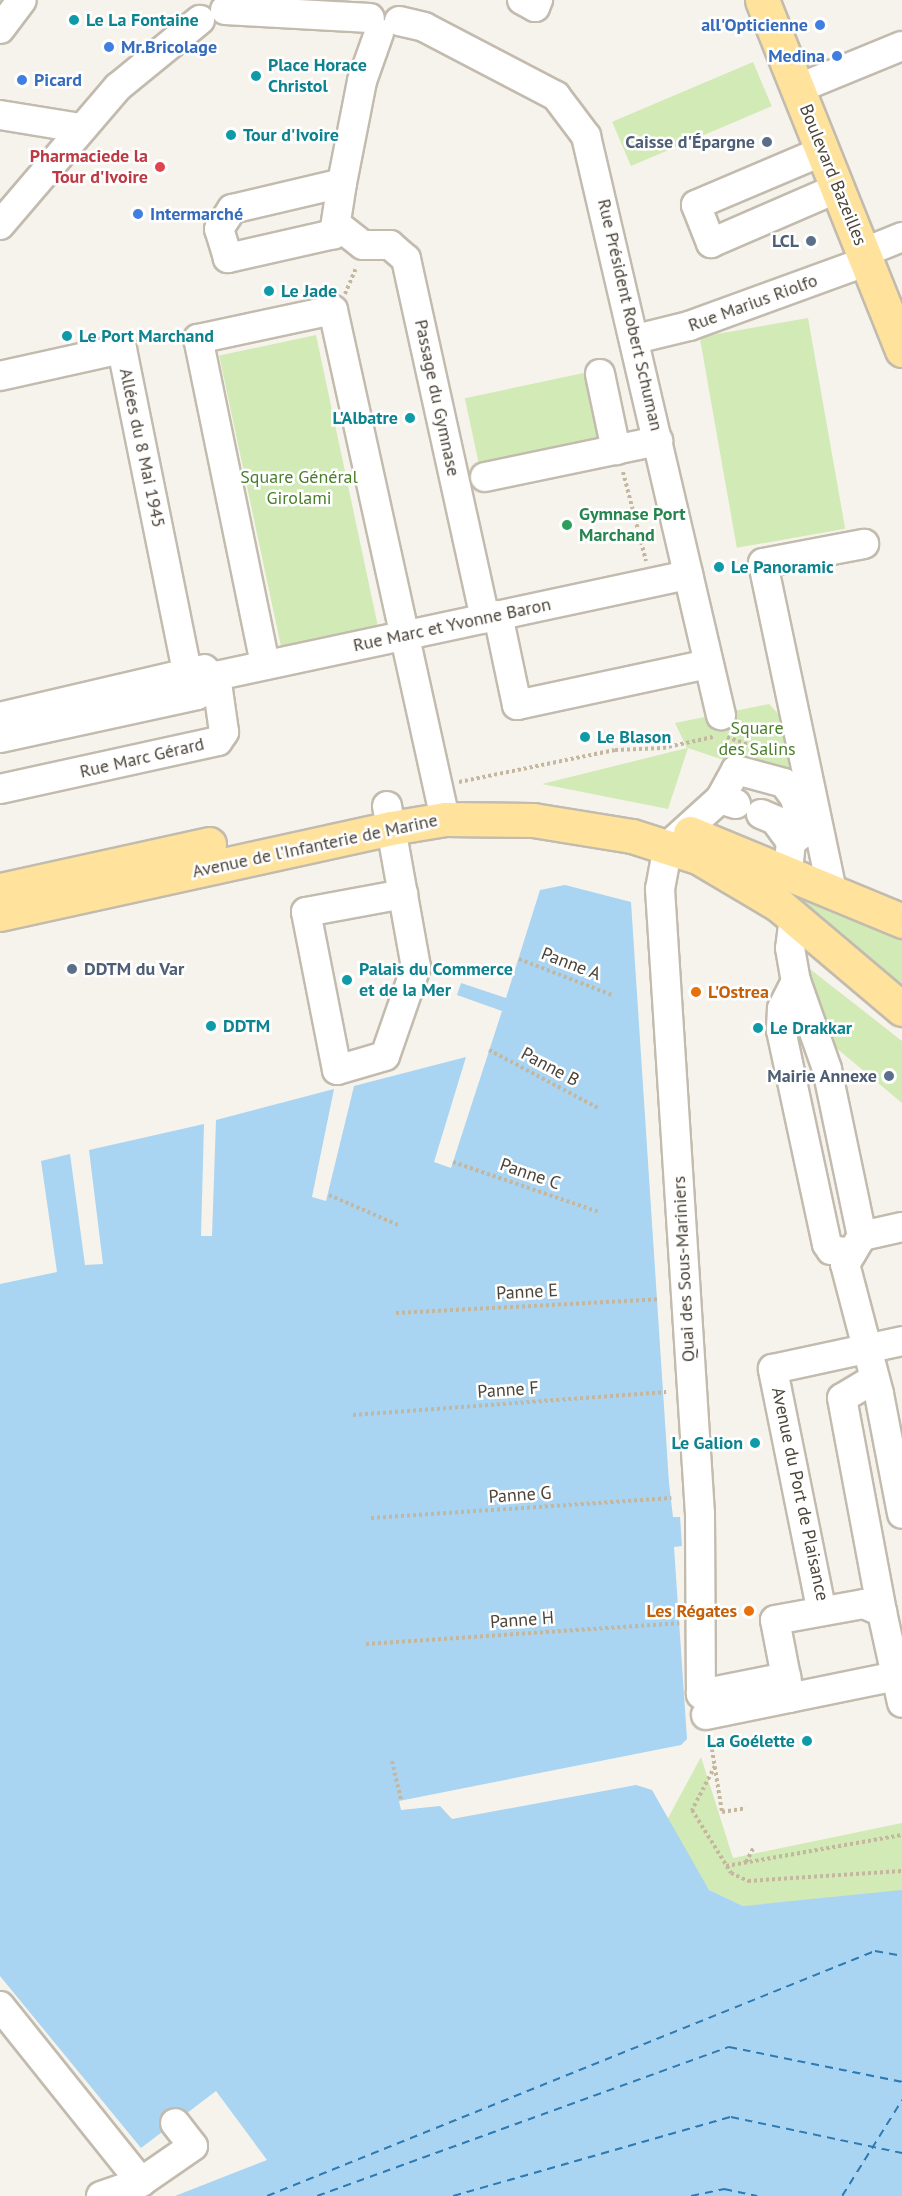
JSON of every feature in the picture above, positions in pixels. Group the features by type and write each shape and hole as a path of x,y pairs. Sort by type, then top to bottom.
{"main road":[{"name":"Boulevard Bazeilles","path":"762,0 867,256 902,350"},
{"name":"Avenue de l'Infanterie de Marine","path":"0,914 389,817 441,800 578,806 677,839 789,857 832,891 902,921"},
{"name":"Avenue de l'Infanterie de Marine","path":"0,890 389,817"},
{"name":"Avenue de l'Infanterie de Marine","path":"677,839 749,884 794,917 902,1009"}],"street":[{"path":"0,29 21,0"},
{"path":"522,0 534,8 538,0"},
{"path":"0,225 79,128 118,87 211,7"},
{"name":"Rue Président Robert Schuman","path":"211,7 386,15 424,27 556,96 577,120 596,169 723,726"},
{"path":"342,183 232,209 219,229 228,258 334,234 362,81 386,15"},
{"path":"797,88 902,46"},
{"path":"0,115 79,128"},
{"path":"823,151 696,205 711,243 838,188"},
{"path":"336,224 363,245"},
{"name":"Rue Marius Riolfo","path":"636,339 689,326 867,256 902,237"},
{"name":"Passage du Gymnase","path":"363,245 390,245 406,259 492,617 517,705 709,664"},
{"path":"265,664 198,339 333,310 441,800"},
{"name":"Allées du 8 Mai 1945","path":"0,376 122,349 188,671"},
{"path":"600,374 618,461"},
{"path":"485,477 618,461 658,441"},
{"path":"832,891 804,749 763,563 864,544"},
{"name":"Rue Marc et Yvonne Baron","path":"216,676 688,575"},
{"name":"Rue Marc et Yvonne Baron","path":"0,717 188,671 209,669 216,676"},
{"name":"Rue Marc et Yvonne Baron","path":"0,738 197,694 211,687 216,676"},
{"name":"Rue Marc Gérard","path":"0,789 218,741 224,732 216,676"},
{"path":"739,806 736,770 784,783 795,798 803,833 789,857"},
{"path":"677,839 739,806 775,820 789,857"},
{"path":"389,817 403,894 416,967 385,1056 337,1070 306,912 403,894"},
{"name":"Quai des Sous-Mariniers","path":"677,839 660,889 700,1514 704,1705"},
{"path":"794,917 790,948 796,981 827,1068 857,1244 845,1264 866,1348 885,1387 902,1514"},
{"path":"796,981 782,1009 781,1030 827,1244 831,1250 857,1244 902,1227"},
{"name":"Avenue du Port de Plaisance","path":"882,1612 864,1604 821,1608 772,1369 902,1341"},
{"path":"704,1705 786,1677 899,1689 882,1612 842,1398 885,1387"},
{"path":"786,1677 775,1620 821,1608"},
{"path":"0,2006 141,2182"},
{"path":"102,2196 141,2182 193,2146 175,2123"}],"path":[{"path":"333,310 355,280 363,245"},
{"path":"618,461 626,472 650,583"},
{"path":"441,800 615,750 723,726 775,755 804,749"},
{"name":"Panne A","path":"519,959 612,995"},
{"name":"Panne B","path":"489,1050 598,1108"},
{"name":"Panne C","path":"453,1162 599,1212"},
{"path":"329,1195 398,1225"},
{"name":"Panne E","path":"396,1313 659,1299"},
{"name":"Panne F","path":"353,1415 666,1392"},
{"name":"Panne G","path":"371,1518 670,1498"},
{"name":"Panne H","path":"366,1644 680,1623"},
{"path":"704,1705 722,1812 746,1808"},
{"path":"392,1761 401,1800"},
{"path":"716,1766 692,1810 726,1866 748,1881 902,1871"},
{"path":"726,1866 902,1834"},
{"path":"746,1862 754,1847"}],"green space":[{"path":"753,62 772,106 631,166 612,122"},
{"path":"808,318 845,529 737,548 700,337"},
{"name":"Square Général Girolami","path":"316,335 378,627 281,648 219,356"},
{"path":"593,371 609,444 480,472 465,398"},
{"name":"Square des Salins","path":"769,704 786,722 798,785 688,748 668,809 542,784 687,748 675,723"},
{"path":"806,880 902,921 902,1009 794,917"},
{"path":"801,962 902,1041 902,1103 816,1031"},
{"path":"701,1757 733,1858 902,1823 902,1892 743,1906 709,1890 667,1820"}],"water":[{"path":"565,885 631,902 669,1483 673,1517 680,1517 682,1546 674,1547 687,1739 681,1745 399,1801 401,1810 440,1806 452,1819 636,1785 652,1790 709,1890 743,1906 902,1890 902,2196 175,2196 267,2160 216,2091 141,2148 0,1976 0,1284 57,1272 41,1161 70,1154 85,1265 103,1264 89,1150 204,1124 201,1236 212,1236 216,1120 334,1089 312,1197 326,1201 354,1086 466,1057 434,1162 451,1168 502,1011 457,995 461,983 506,998 540,890"}],"ferry route":[{"path":"267,2196 875,1951 902,1956"},
{"path":"317,2196 729,2047 902,2082"},
{"path":"842,2196 902,2100"},
{"path":"453,2196 731,2117 902,2153"},
{"path":"691,2196 724,2189 757,2196"}],"place":[{"name":"Le La Fontaine","path":"74,20"},
{"name":"all'Opticienne","path":"820,25"},
{"name":"Mr.Bricolage","path":"109,47"},
{"name":"Medina","path":"837,56"},
{"name":"Place Horace Christol","path":"256,76"},
{"name":"Picard","path":"22,80"},
{"name":"Tour d'Ivoire","path":"231,135"},
{"name":"Caisse d'Épargne","path":"767,142"},
{"name":"Pharmaciede la Tour d'Ivoire","path":"160,167"},
{"name":"Intermarché","path":"138,214"},
{"name":"LCL","path":"811,241"},
{"name":"Le Jade","path":"269,291"},
{"name":"Le Port Marchand","path":"67,336"},
{"name":"L'Albatre","path":"410,418"},
{"name":"Gymnase Port Marchand","path":"567,525"},
{"name":"Le Panoramic","path":"719,567"},
{"name":"Le Blason","path":"585,737"},
{"name":"DDTM du Var","path":"72,969"},
{"name":"Palais du Commerce et de la Mer","path":"347,980"},
{"name":"L'Ostrea","path":"696,992"},
{"name":"DDTM","path":"211,1026"},
{"name":"Le Drakkar","path":"758,1028"},
{"name":"Mairie Annexe","path":"889,1076"},
{"name":"Le Galion","path":"755,1443"},
{"name":"Les Régates","path":"749,1611"},
{"name":"La Goélette","path":"807,1741"}]}
